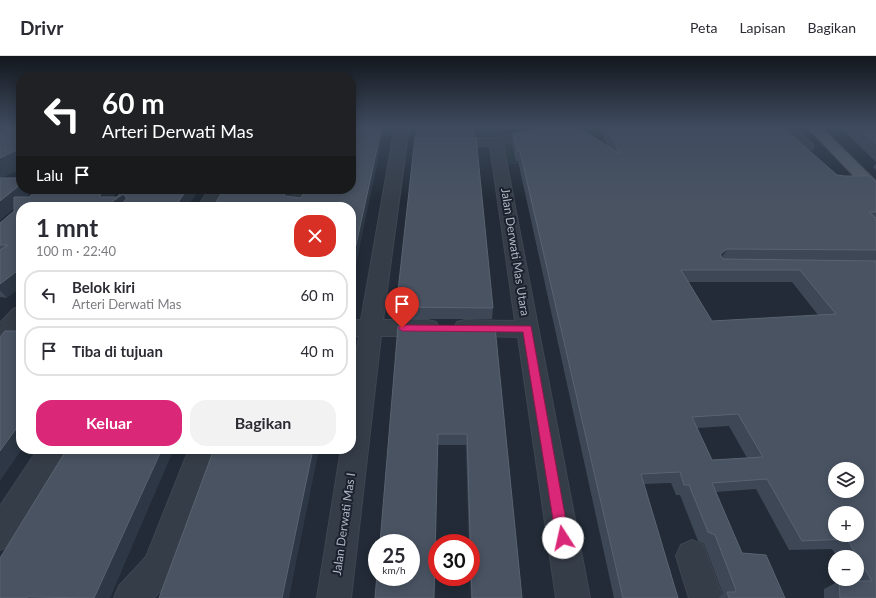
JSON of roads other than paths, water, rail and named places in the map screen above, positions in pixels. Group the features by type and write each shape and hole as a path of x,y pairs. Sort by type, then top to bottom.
{"main road":[{"path":"839,151 874,186"}],"street":[{"name":"Jalan Derwati Mas I","path":"356,378 361,328 402,151"},
{"name":"Jalan Derwati Mas Utara","path":"498,151 573,598"},
{"path":"361,328 527,328"},
{"path":"0,534 51,454"},
{"path":"130,598 158,568 201,454"},
{"name":"Jalan Derwati Mas I","path":"334,598 348,454"},
{"path":"692,556 706,598"}]}
